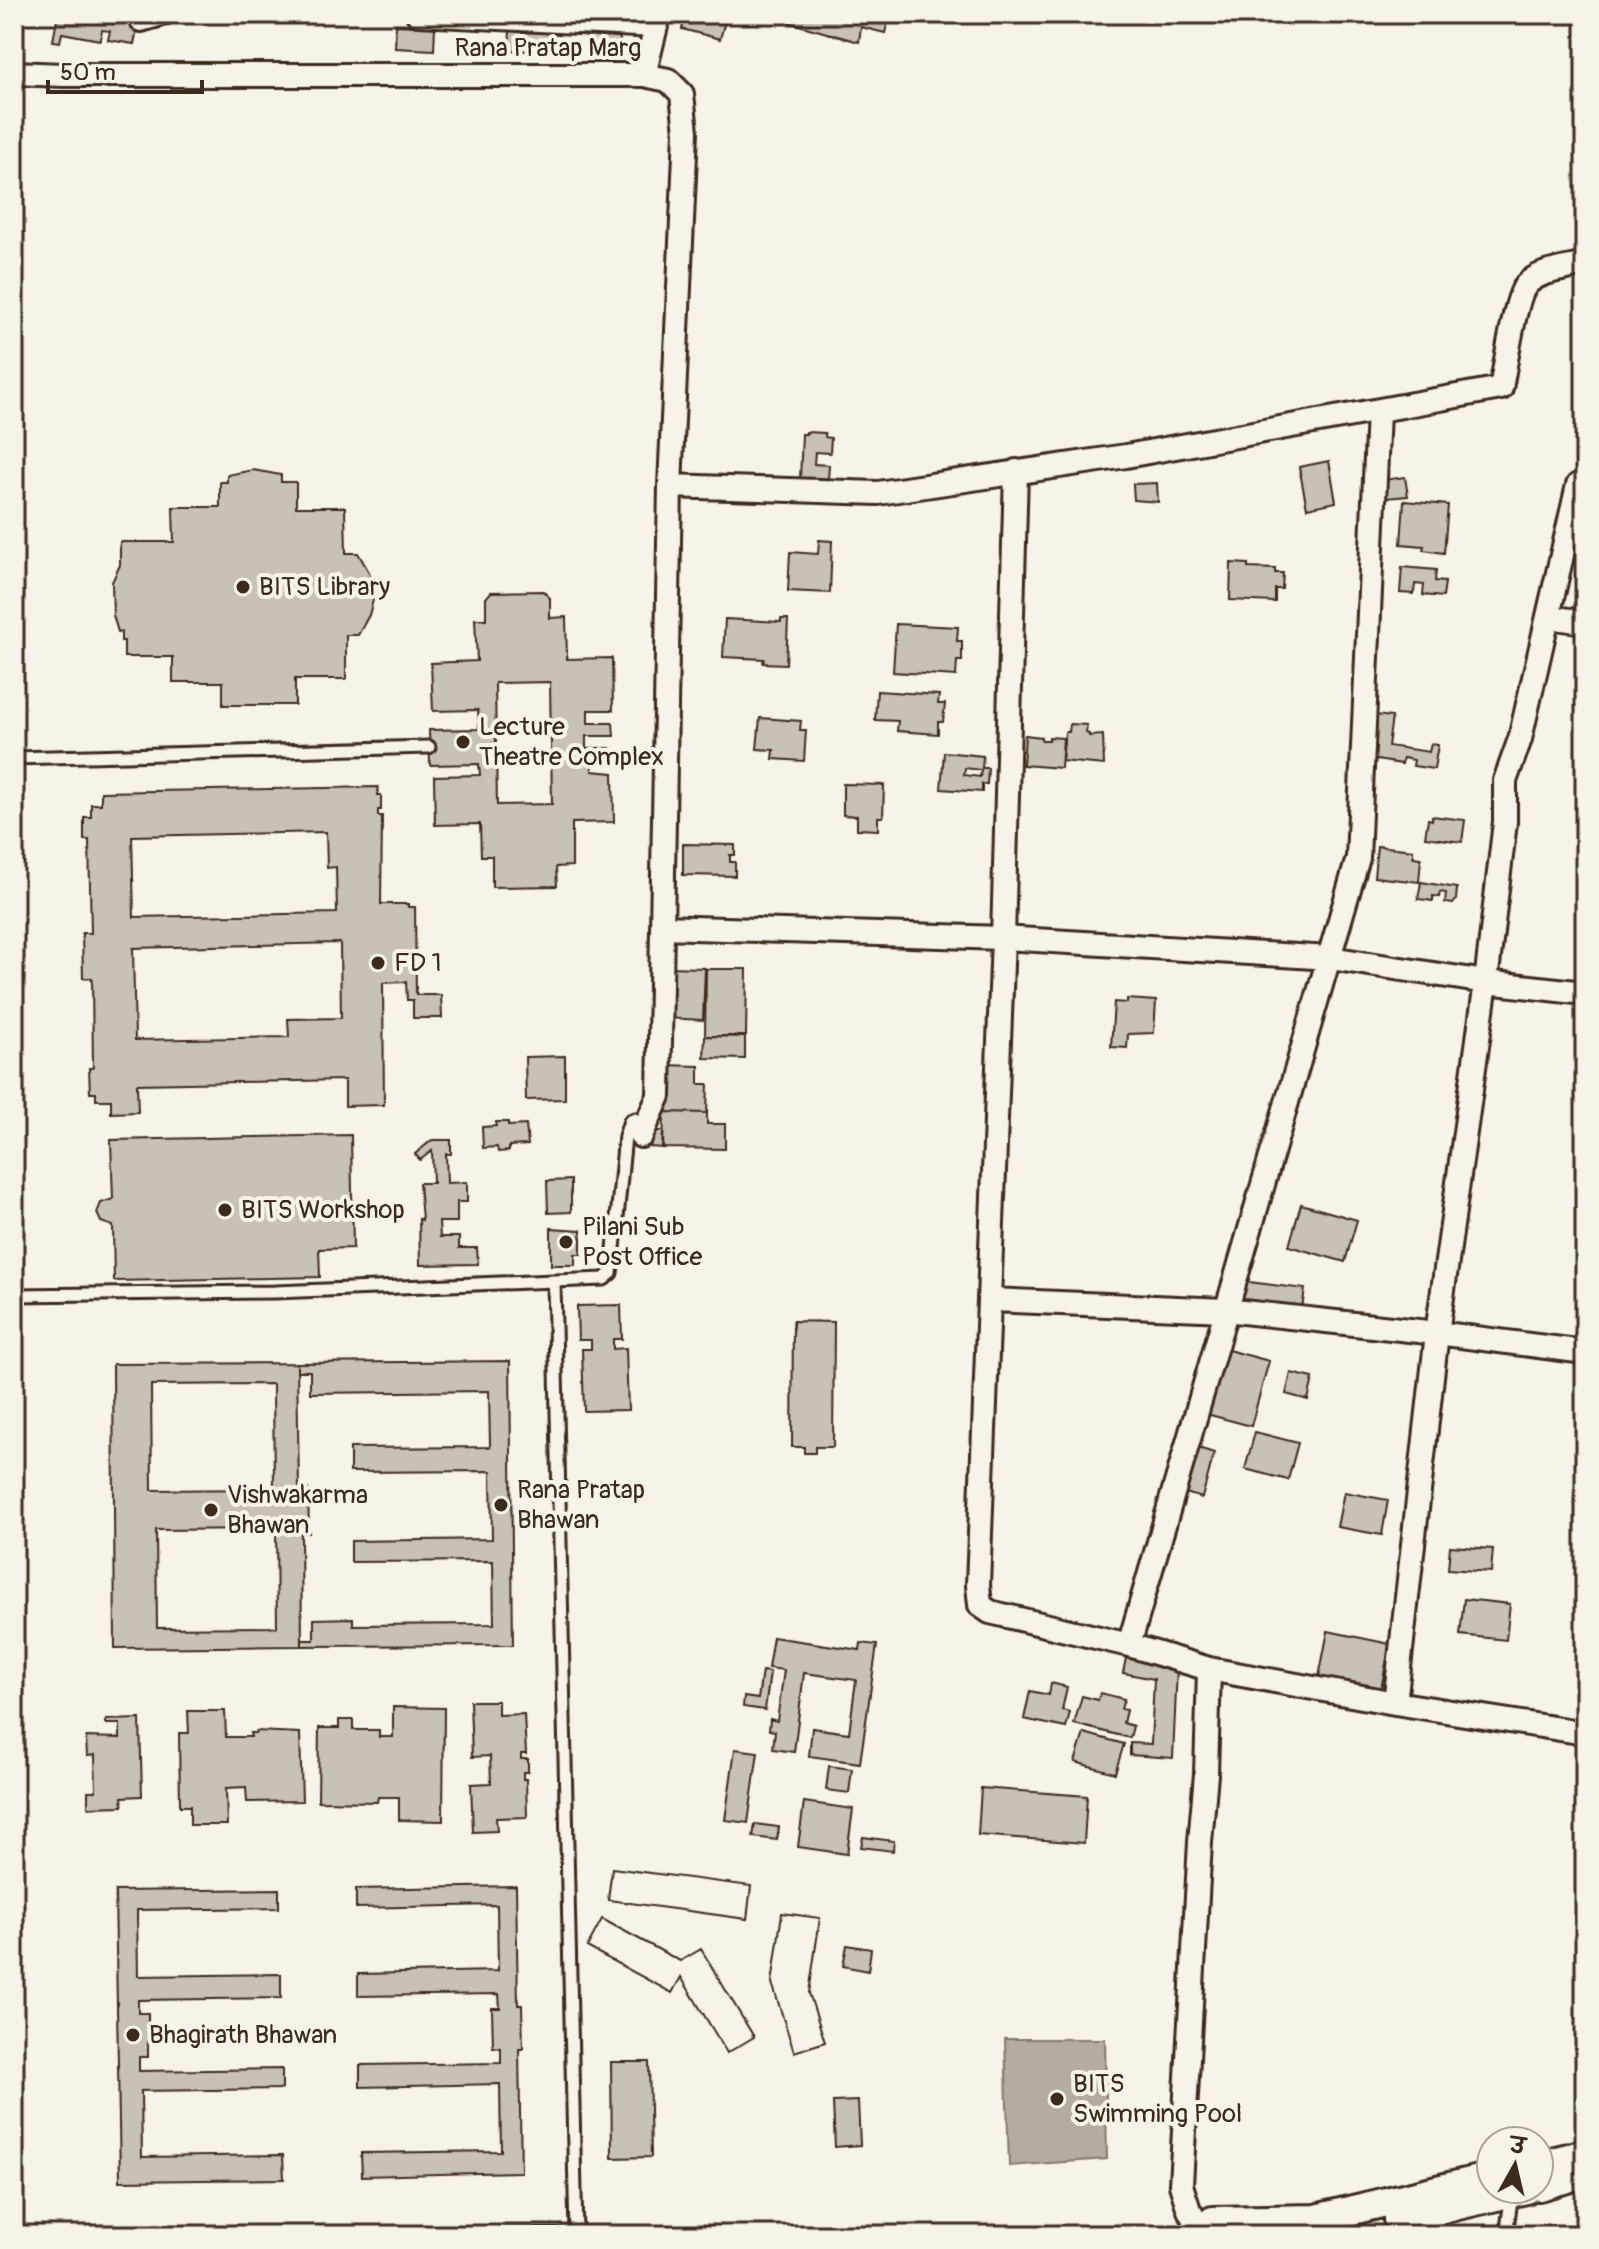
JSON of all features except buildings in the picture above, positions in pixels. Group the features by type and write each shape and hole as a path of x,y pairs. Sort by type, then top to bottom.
{"street":[{"path":"418,14 658,20 644,75"},
{"name":"Rana Pratap Marg","path":"14,73 644,75 668,80 682,94 686,132 670,486 659,1096 641,1136"},
{"path":"670,486 878,493 1126,456 1501,388 1525,285 1541,275 1585,264"},
{"path":"1129,1645 1358,858 1378,412"},
{"path":"1016,471 1003,938 978,1585 980,1605 990,1612 1129,1645 1209,1669 1585,1733"},
{"path":"1395,1703 1437,1333 1486,982 1505,822 1505,781 1520,739 1578,485"},
{"path":"1548,617 1585,622"},
{"path":"662,927 1003,938 1330,958 1486,982 1585,993"},
{"path":"990,1300 1225,1310 1585,1352"},
{"path":"1209,1669 1206,1774 1181,2185 1189,2210 1205,2235 1213,2221 1315,2219 1475,2193"},
{"path":"1555,2161 1585,2154"},
{"path":"1555,2179 1585,2173"},
{"path":"1327,2235 1475,2197"}],"lane":[{"path":"14,758 429,747"},
{"path":"14,1295 275,1292 604,1279 611,1273 625,1136 630,1121 635,1119 641,1136"},
{"path":"554,1282 576,2234"},
{"path":"1506,2235 1513,2205"},
{"path":"505,2235 627,2235"}],"shaded area":[{"name":"BITS Swimming Pool","path":"1005,2039 1105,2039 1107,2159 1009,2166"}],"place":[{"name":"BITS Library","path":"243,587"},
{"name":"Lecture Theatre Complex","path":"463,742"},
{"name":"FD 1","path":"378,963"},
{"name":"BITS Workshop","path":"225,1210"},
{"name":"Pilani Sub Post Office","path":"566,1242"},
{"name":"Rana Pratap Bhawan","path":"501,1505"},
{"name":"Vishwakarma Bhawan","path":"211,1510"},
{"name":"Bhagirath Bhawan","path":"133,2035"},
{"name":"BITS Swimming Pool","path":"1057,2099"}]}
